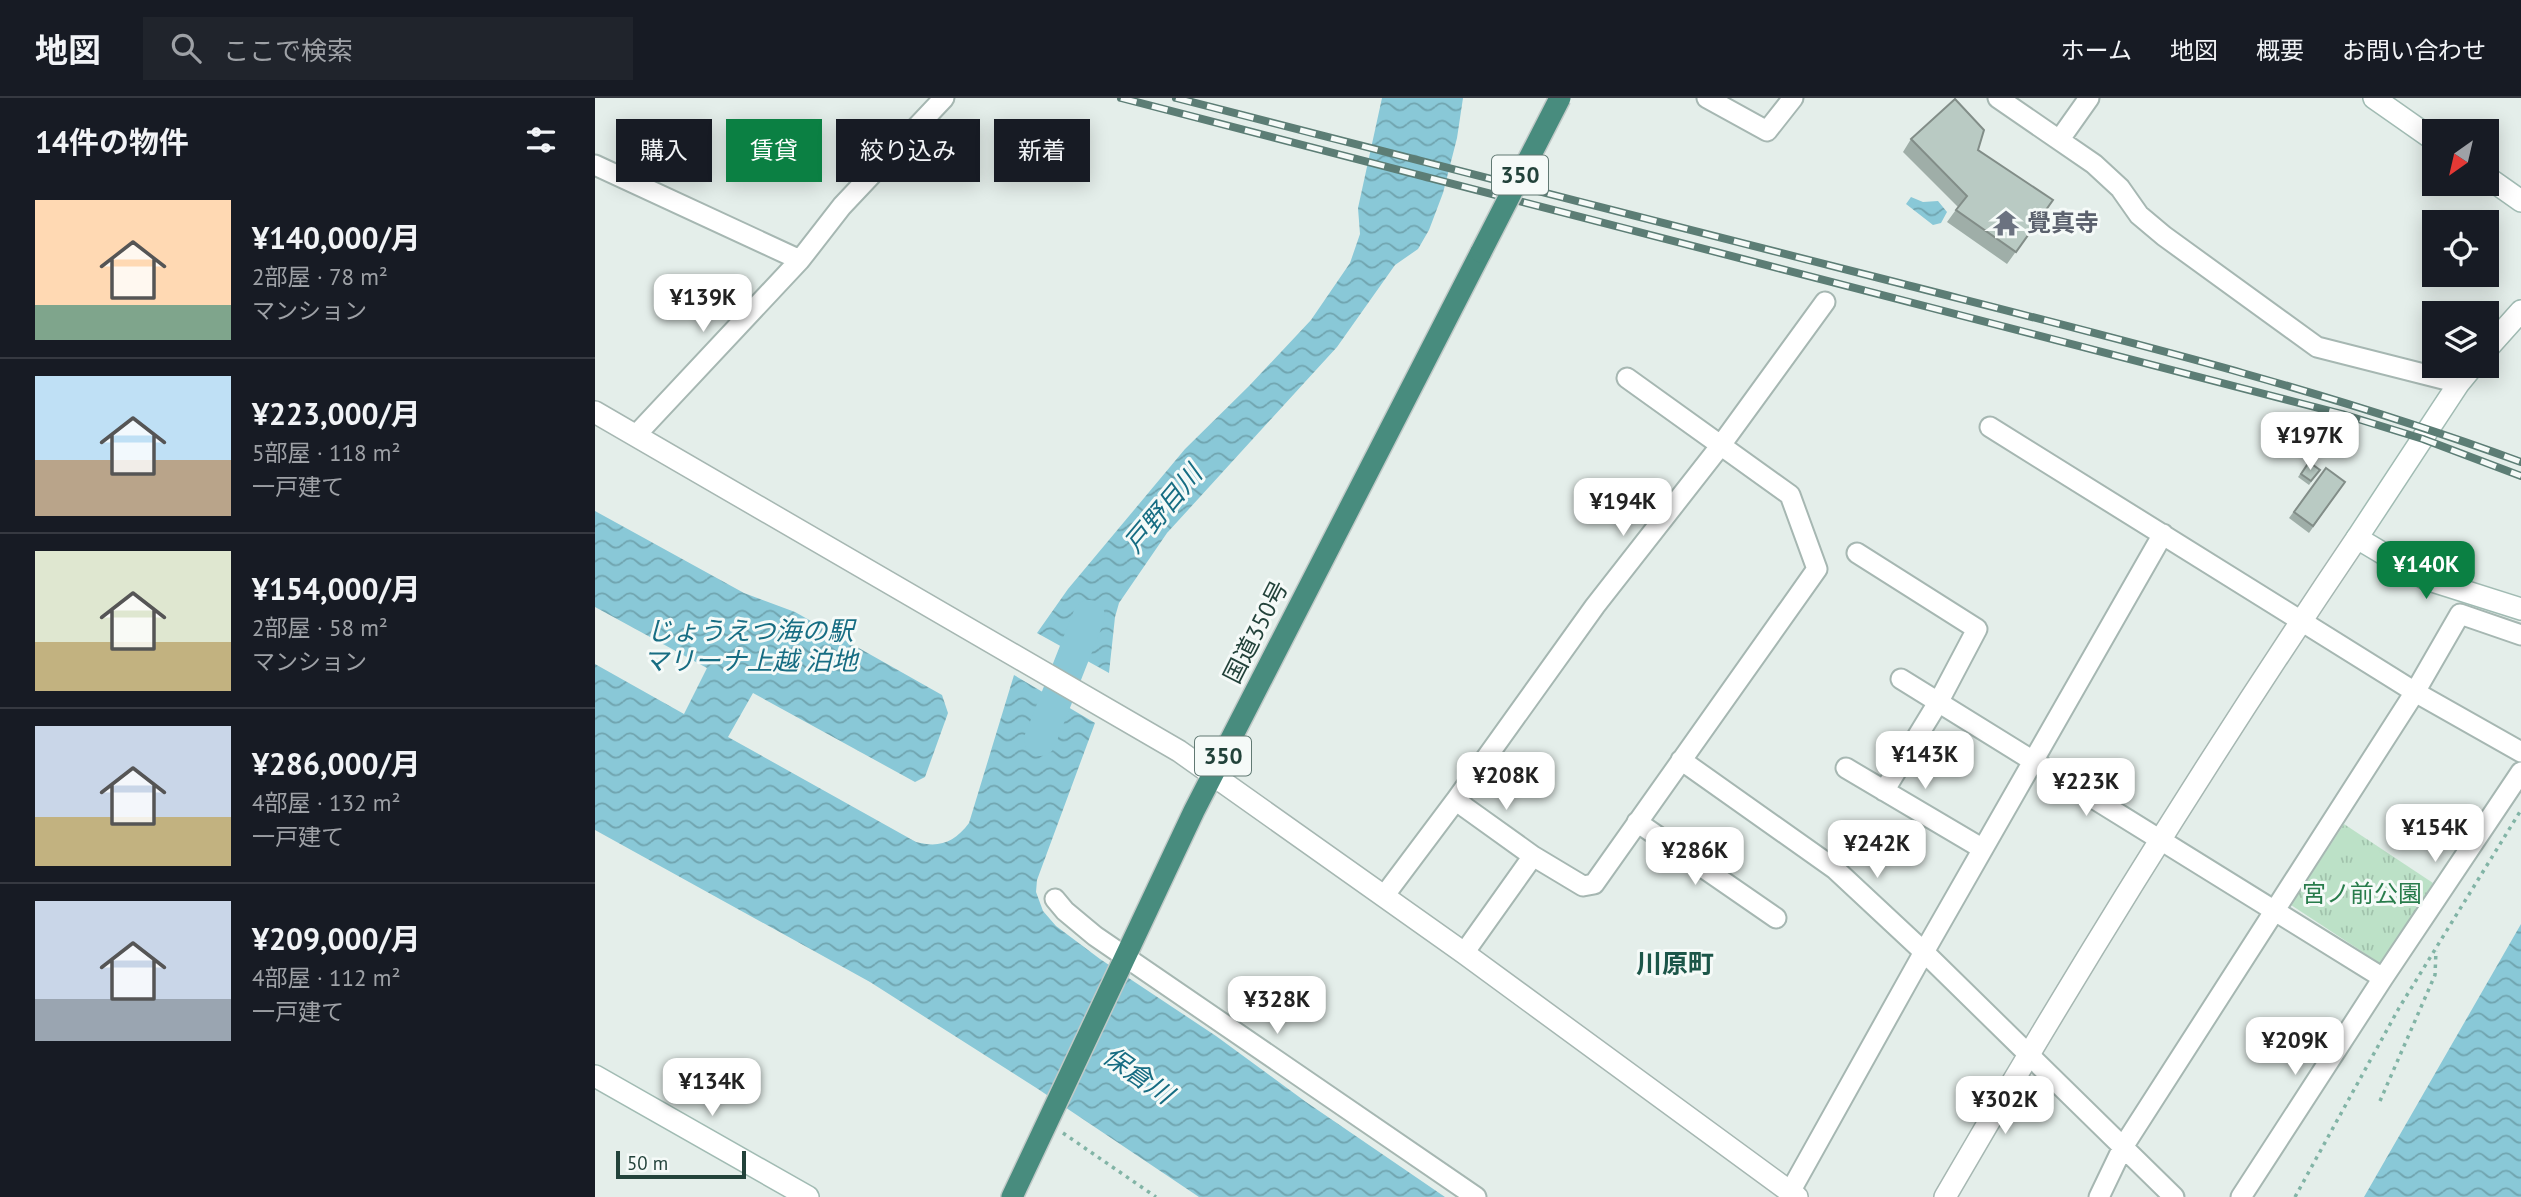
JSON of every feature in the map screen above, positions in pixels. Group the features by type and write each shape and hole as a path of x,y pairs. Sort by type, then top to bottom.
{"highway":[{"name":"国道350号","path":"1012,1197 1213,774 1560,98"}],"street":[{"path":"636,435 800,260 842,206 944,98"},
{"path":"1707,98 1767,131 1793,98"},
{"path":"1998,98 2094,164 2120,188 2139,215 2156,229 2317,347 2459,383"},
{"path":"2060,139 2089,98"},
{"path":"2374,98 2422,132"},
{"path":"595,165 800,260"},
{"path":"2499,185 2521,201"},
{"path":"1384,896 1595,606 1721,444 1825,302"},
{"path":"2499,336 2521,311"},
{"path":"1456,800 1533,856 1583,886 1594,884 1817,569 1790,495 1627,378"},
{"path":"1945,1197 2028,1054 2300,621 2463,378"},
{"path":"595,412 1179,751 1464,953 1794,1194 1924,952 2163,534"},
{"path":"1990,427 2415,692 2521,752"},
{"path":"2357,538 2426,579 2521,609"},
{"path":"1857,553 1977,629 1939,701 1884,791"},
{"path":"2099,1197 2123,1147 2415,692 2460,614 2521,635"},
{"path":"1901,679 2383,978"},
{"path":"1681,760 1835,869 1924,952 2174,1197"},
{"path":"1846,768 1983,849"},
{"path":"2241,1197 2521,772"},
{"path":"1637,822 1776,918"},
{"path":"1464,953 1533,856"},
{"path":"1055,899 1124,962 1476,1197"},
{"path":"595,1076 808,1197"}],"path":[{"path":"2295,1197 2399,1008 2521,810"},
{"path":"2380,1101 2435,975 2436,949"},
{"path":"1049,1118 1156,1197"}],"green space":[{"name":"宮ノ前公園","path":"2344,824 2433,883 2381,964 2291,905"}],"water":[{"path":"1382,98 1463,98 1457,138 1443,193 1429,230 1418,249 1395,265 1337,347 1167,533 1119,603 1109,673 1037,633 1068,589 1185,449 1311,320 1350,263 1360,234 1358,208"},
{"path":"1911,197 1923,202 1938,201 1947,212 1941,223 1933,225 1906,204"},
{"path":"595,511 744,593 795,612 942,695 948,713 925,777 915,782 753,693 728,737 916,842 946,842 958,835 969,823 1014,675 1095,723 1037,880 1036,892 1043,911 1056,926 1100,959 1216,1036 1306,1102 1445,1197 1199,1197 1038,1089 870,982 595,830 595,664 684,714 707,668 595,607"},
{"path":"2521,924 2521,1197 2364,1197"}],"building":[{"path":"1955,99 1984,130 1978,150 2053,200 2016,252 1956,210 1967,196 1911,139"},
{"path":"2309,462 2320,470 2311,481 2301,474"},
{"path":"2326,468 2345,482 2313,526 2294,512"}],"waterway":[{"name":"戸野目川","path":"1040,740 1089,616"}],"railway":[{"path":"1121,98 2342,414 2423,439 2521,476"},
{"path":"1176,98 2211,364 2367,410 2521,462"}],"place":[{"name":"覺真寺","path":"2006,223"}],"district":[{"name":"川原町","path":"1675,964"}],"water label":[{"name":"じょうえつ海の駅 マリーナ上越 泊地","path":"750,646"},
{"name":"保倉川","path":"1138,1075"}]}
